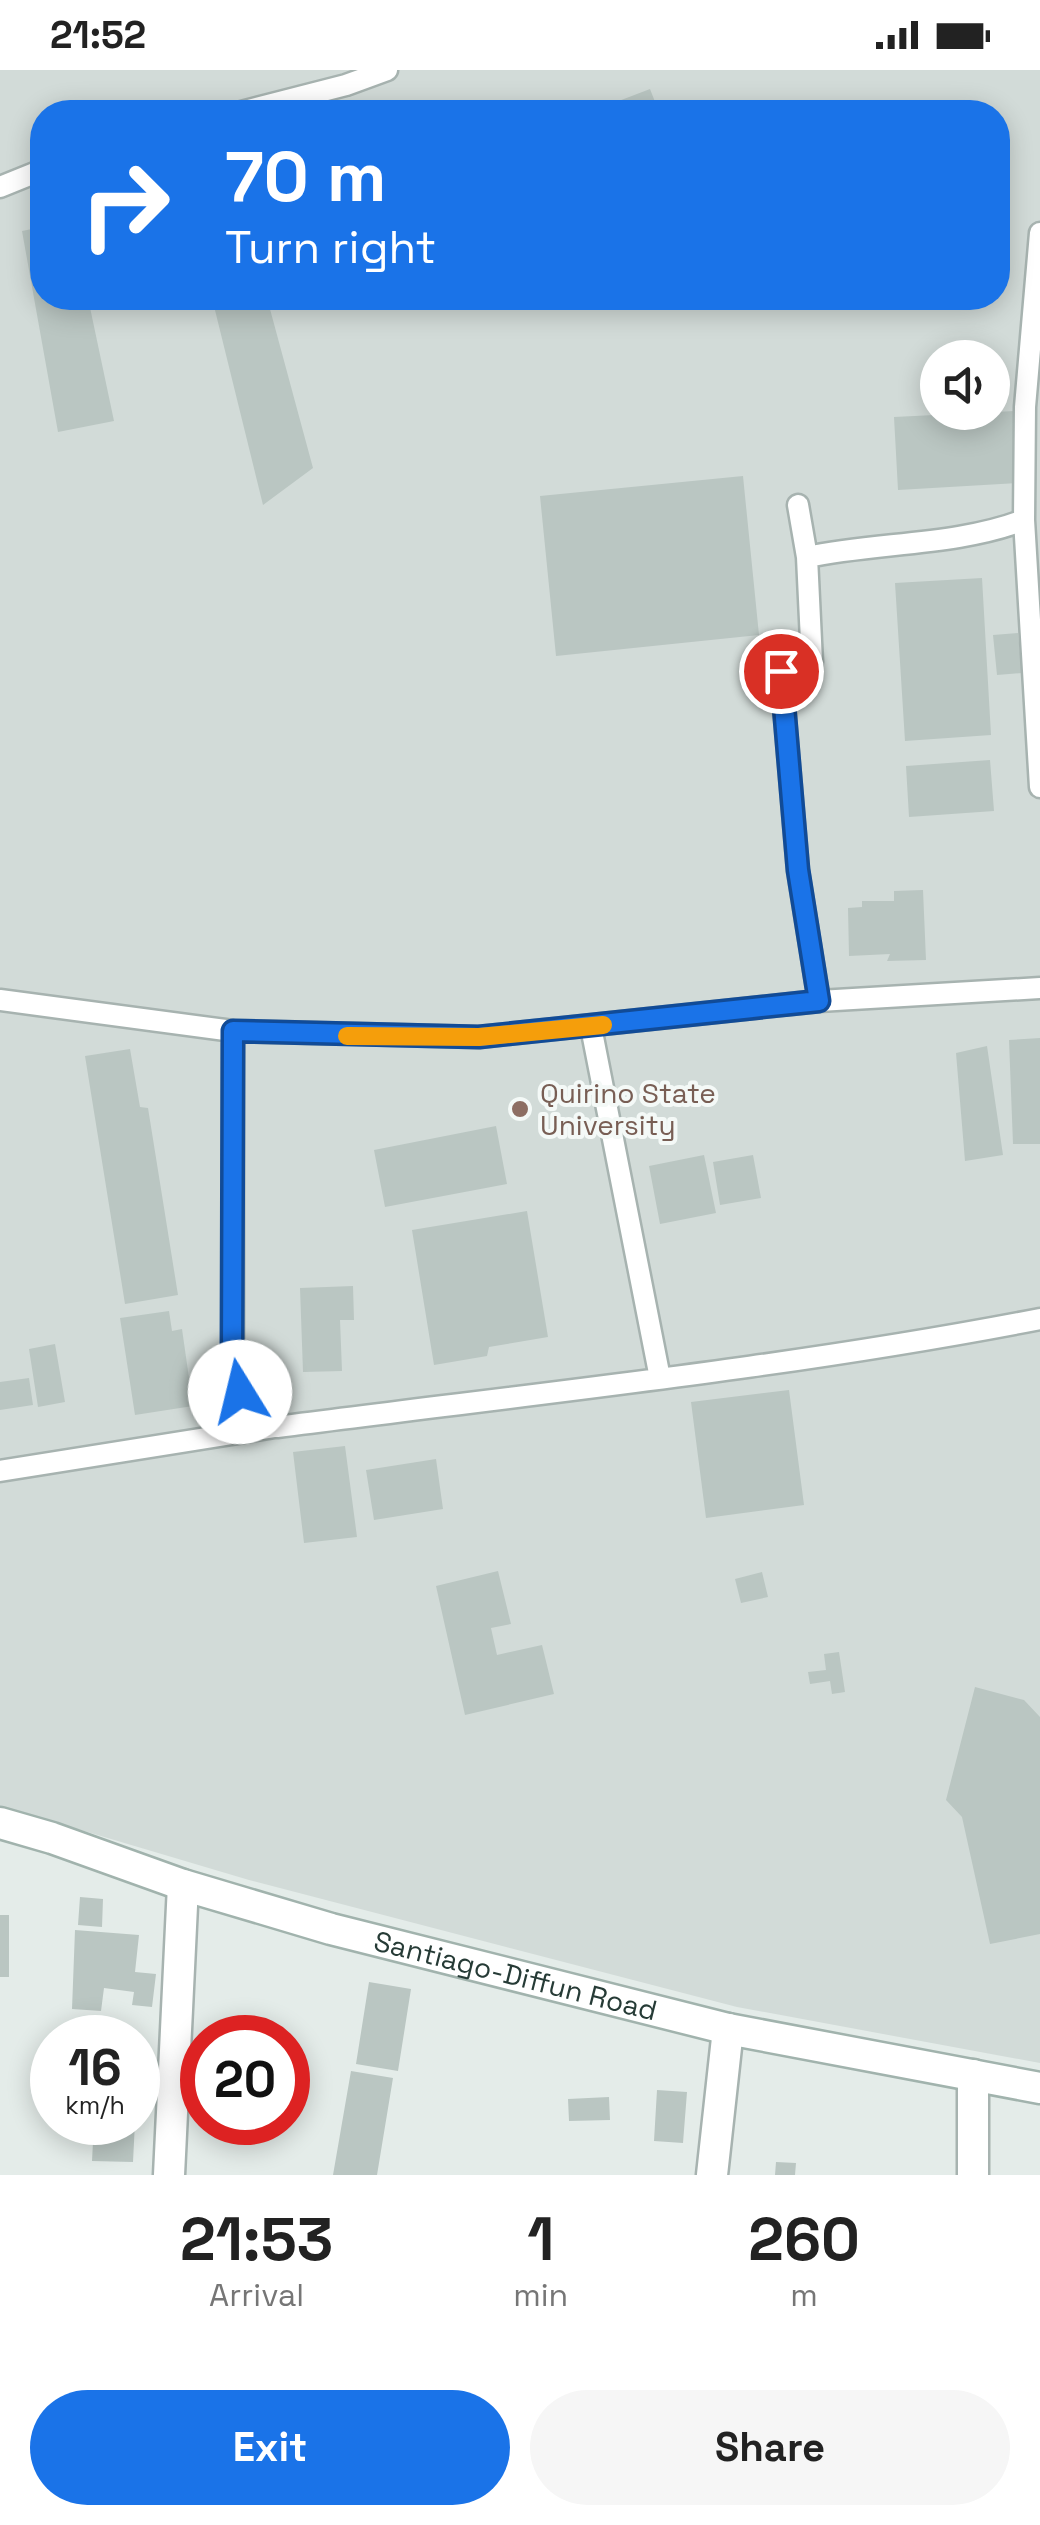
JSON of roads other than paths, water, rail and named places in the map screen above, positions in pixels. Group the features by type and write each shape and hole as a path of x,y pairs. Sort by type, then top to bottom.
{"main road":[{"name":"Santiago-Diffun Road","path":"0,1824 331,1929 728,2029 1040,2088"},
{"path":"169,2175 183,1885"},
{"path":"712,2175 728,2029"},
{"path":"973,2075 973,2175"}],"lane":[{"path":"288,100 387,70"},
{"path":"0,188 30,175"},
{"path":"1040,233 1025,407 1024,520 1040,787"},
{"path":"798,504 808,557 812,662 781,671 798,870 819,1001"},
{"path":"808,557 970,534 1024,520"},
{"path":"0,1000 233,1031 479,1037 819,1001 1040,988"},
{"path":"590,1027 660,1378"},
{"path":"233,1031 232,1361 240,1392 254,1418 276,1427"},
{"path":"0,1471 276,1427 660,1378 1040,1319"}],"place":[{"name":"Quirino State University","path":"520,1109"}]}
